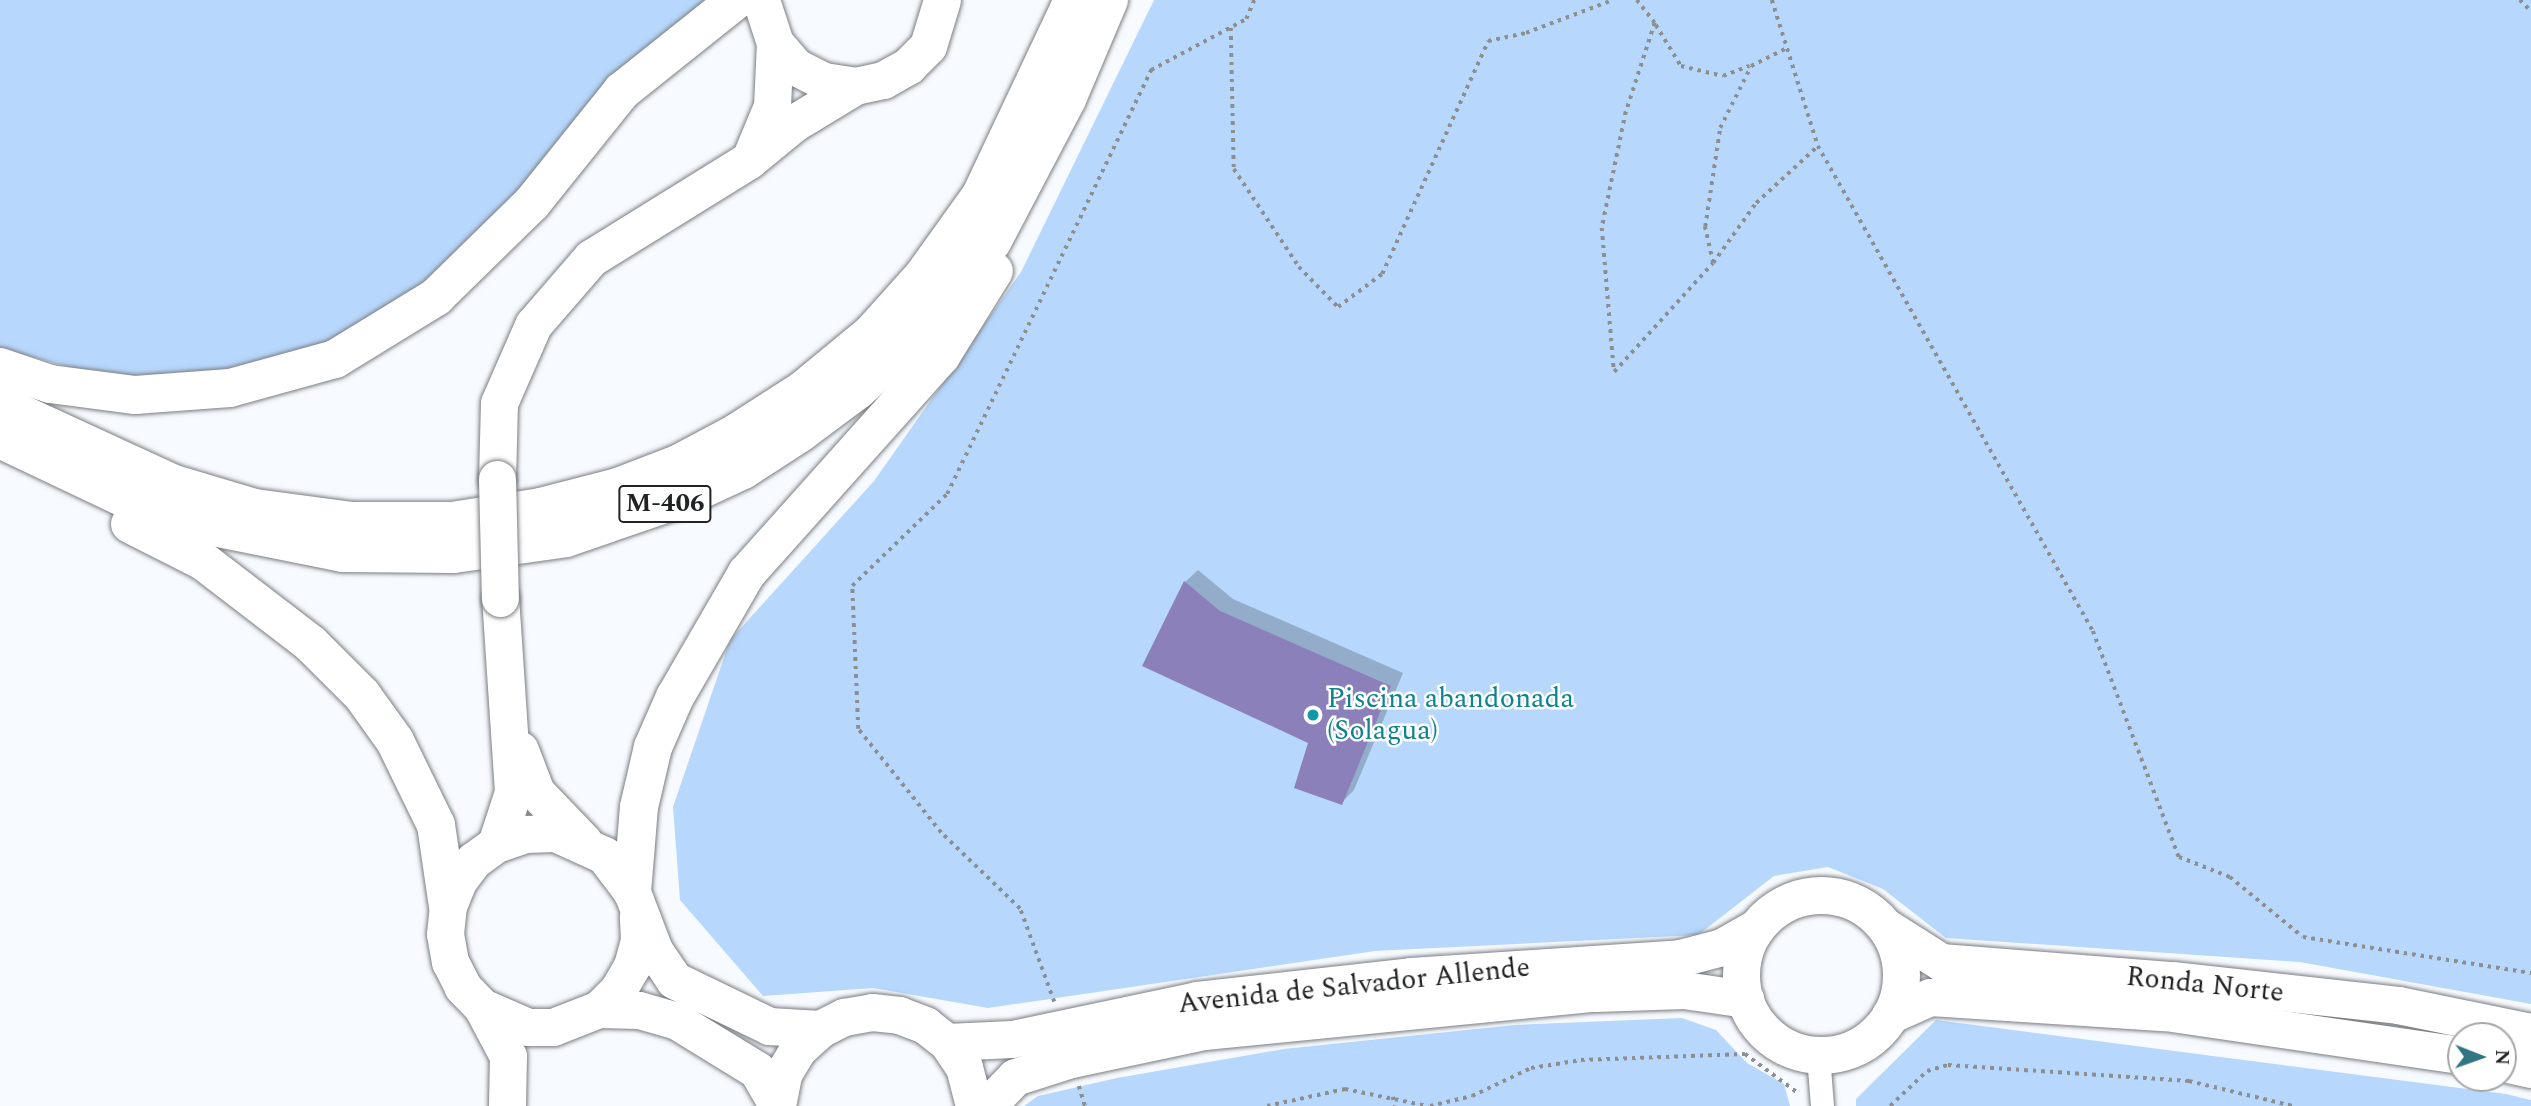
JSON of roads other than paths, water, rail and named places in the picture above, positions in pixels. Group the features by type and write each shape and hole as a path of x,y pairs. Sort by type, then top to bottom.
{"highway":[{"path":"0,367 50,384 135,395 230,388 335,359 436,297 532,203 622,92 736,0"},
{"name":"M-406","path":"0,404 174,484 255,508 352,520 452,521 541,507 618,487 678,464 736,433 803,390 872,333 923,276 981,195 1073,0"},
{"name":"M-406","path":"0,439 163,517 251,538 342,553 454,554 566,538 685,497 743,470 800,433 858,390 908,343 992,242 1066,99 1109,0"},
{"path":"634,902 642,795 653,747 675,697 747,573 941,355 1027,219 1135,0"},
{"path":"0,459 203,561 312,644 345,678 396,741 436,825 448,906"}],"main road":[{"path":"749,160 772,106 775,43 761,0"},
{"path":"496,844 513,792 512,726 500,597 497,479 499,404 533,325 591,258 749,160 794,123 855,86 883,80 908,66 928,46 940,19 942,0"},
{"path":"775,43 796,67 824,81 855,86"},
{"path":"512,726 536,792 584,842 604,855 634,902 674,980 769,1026 820,1029"},
{"path":"507,1106 509,1056 482,1007 463,987 450,962 445,934 448,906 458,881 474,860 496,844 525,834 555,833 584,842"},
{"path":"1822,894 1846,898 1868,910 1886,927 1897,948 1901,970 1899,993 1890,1015 1860,1045 1818,1055 1794,1050 1773,1038 1756,1021 1745,999 1741,974 1745,949 1757,927 1775,909 1797,898 1822,894"},
{"path":"482,1007 528,1027 577,1021 599,1009 618,990 632,966 639,939 634,902"},
{"name":"Avenida de Salvador Allende","path":"947,1042 1012,1039 1062,1026 1197,1000 1411,976 1680,958 1722,947 1757,927"},
{"name":"Ronda Norte","path":"1886,927 1941,962 2172,980 2398,1005 2531,1032"},
{"name":"Avenida de Salvador Allende","path":"987,1106 1015,1077 1071,1059 1204,1031 1595,993 1684,990 1745,999"},
{"name":"Ronda Norte","path":"1890,1015 1930,997 2165,1012 2447,1053"},
{"path":"599,1009 639,1010 677,1021 757,1070 776,1104"},
{"path":"776,1104 783,1074 798,1049 820,1029 845,1017 872,1012 899,1014 925,1025 947,1042 964,1067 974,1106"}],"street":[{"path":"1818,1055 1822,1106"}],"place":[{"name":"Piscina abandonada (Solagua)","path":"1313,715"}]}
